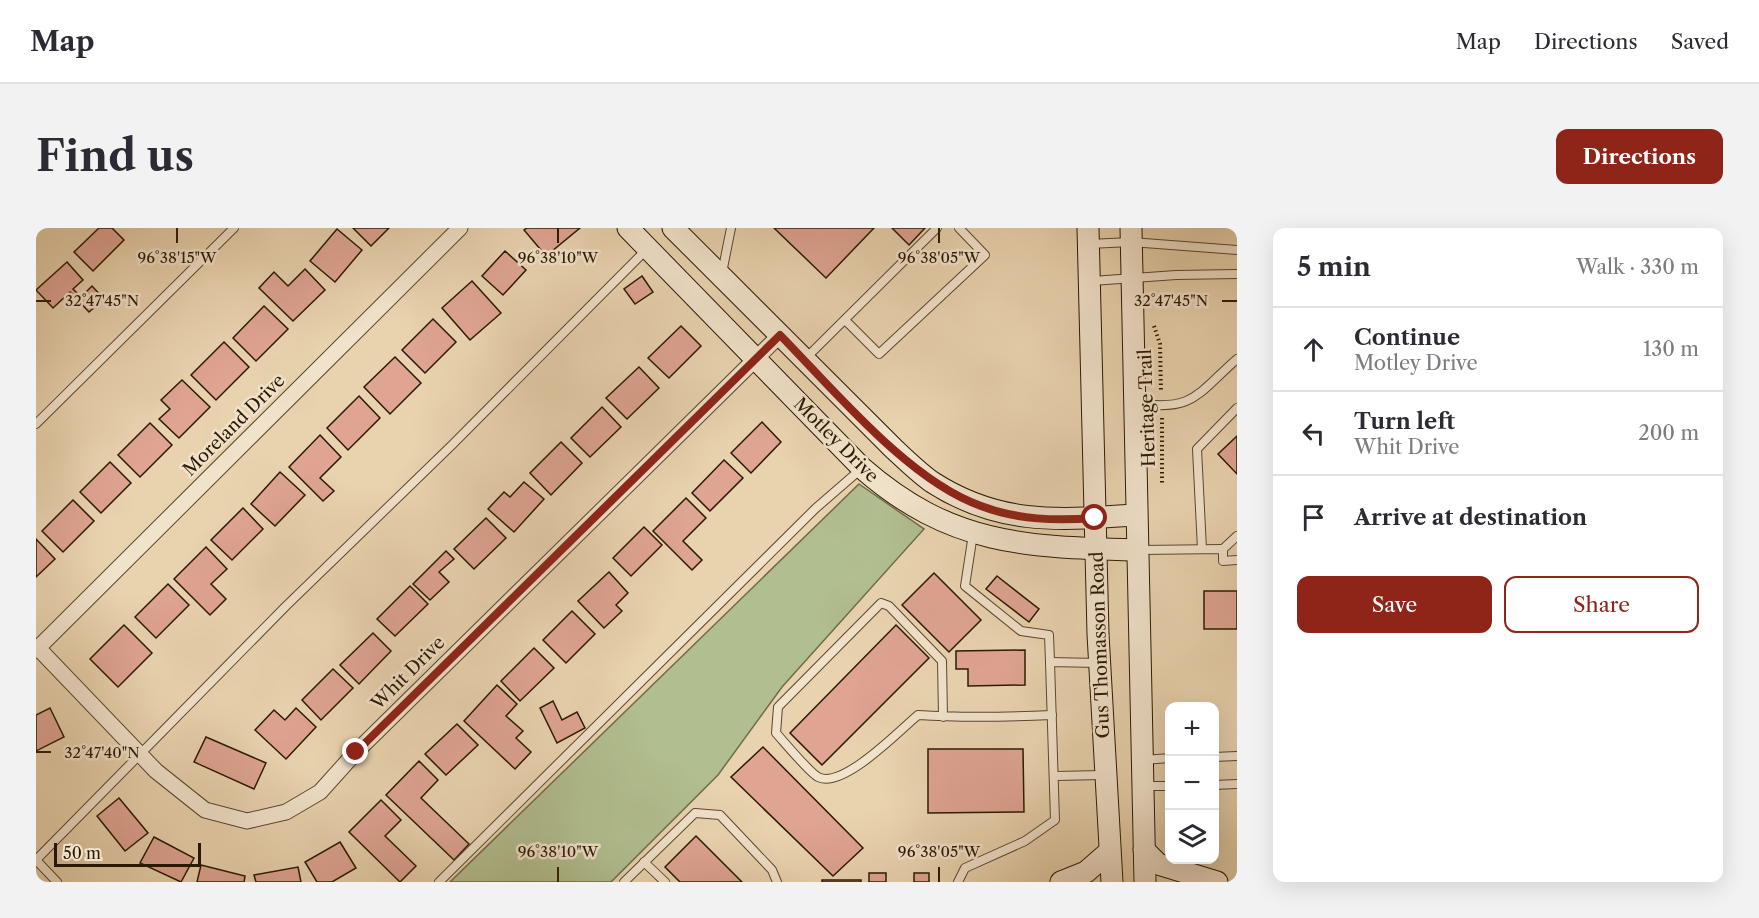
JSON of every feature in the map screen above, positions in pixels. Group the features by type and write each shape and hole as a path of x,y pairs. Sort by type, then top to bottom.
{"main road":[{"name":"Motley Drive","path":"628,228 862,468 921,511 973,534 1016,543 1136,550"},
{"name":"Motley Drive","path":"673,228 894,449 924,475 981,506 1039,519 1136,515"},
{"name":"Gus Thomasson Road","path":"1131,235 1136,550 1145,882"},
{"name":"Gus Thomasson Road","path":"1088,236 1099,663 1112,882"},
{"path":"973,534 981,506"},
{"path":"1105,775 1141,760"},
{"path":"1105,775 1142,787"},
{"path":"1144,850 1158,864 1217,882"},
{"path":"1061,882 1086,872 1109,852"}],"street":[{"name":"Moreland Drive","path":"37,649 460,228"},
{"name":"Whit Drive","path":"37,649 156,771 205,810 247,821 286,812 320,792 364,743 780,335"}],"lane":[{"path":"36,424 234,228"},
{"path":"722,277 731,228"},
{"path":"804,360 846,321 937,228"},
{"path":"846,321 879,354 985,255 959,228"},
{"path":"1088,236 1131,235 1237,250"},
{"path":"57,882 36,860 648,248"},
{"path":"1090,281 1176,275 1237,274"},
{"path":"1135,403 1177,406 1192,400 1237,359"},
{"path":"1202,549 1197,449 1237,408"},
{"path":"439,882 816,508 862,468"},
{"path":"958,882 965,868 1025,841 1055,820 1049,634 1021,631 964,586 973,534"},
{"path":"1136,550 1223,549 1237,536"},
{"path":"1223,549 1223,561 1237,560"},
{"path":"943,717 942,662 889,606 881,603 778,707 776,733 818,777 834,780 848,774 918,715 943,717 1052,715"},
{"path":"1050,662 1099,663"},
{"path":"1219,757 1237,756"},
{"path":"1141,760 1165,758"},
{"path":"1055,776 1105,775"},
{"path":"1219,784 1237,784"},
{"path":"1142,787 1165,786"},
{"path":"624,882 695,813 720,815 772,870 777,882"},
{"path":"644,862 664,882"}],"path":[{"name":"Heritage Trail","path":"1154,325 1160,344 1162,484"}],"green space":[{"path":"859,484 924,529 782,687 718,775 611,882 450,882"}],"building":[{"path":"99,228 112,228 124,240 93,271 74,252"},
{"path":"353,228 389,228 371,246"},
{"path":"527,228 580,228 546,256 524,230"},
{"path":"774,228 874,228 826,278"},
{"path":"892,228 925,228 909,245"},
{"path":"337,229 362,250 335,282 310,261"},
{"path":"505,251 526,270 503,295 482,276"},
{"path":"67,262 83,280 73,289 81,297 92,286 104,299 89,312 70,292 53,308 36,290"},
{"path":"305,269 325,290 293,321 259,288 274,272 288,286"},
{"path":"642,276 653,292 635,304 624,289"},
{"path":"472,281 501,313 470,340 442,308"},
{"path":"264,306 288,329 256,361 233,338"},
{"path":"433,319 456,342 425,373 402,350"},
{"path":"681,326 701,346 669,378 648,358"},
{"path":"224,342 249,367 216,400 191,375"},
{"path":"395,357 421,383 390,414 364,387"},
{"path":"639,367 659,388 627,419 606,398"},
{"path":"182,380 210,407 179,438 159,419 170,409 161,400"},
{"path":"359,396 380,418 348,450 327,428"},
{"path":"602,407 621,427 590,457 571,438"},
{"path":"762,422 781,442 751,473 731,453"},
{"path":"150,423 172,445 140,477 118,455"},
{"path":"320,435 341,457 320,478 334,491 323,501 289,467"},
{"path":"1237,436 1237,474 1218,454"},
{"path":"561,442 582,463 551,495 530,473"},
{"path":"724,460 743,478 710,511 692,493"},
{"path":"110,462 131,483 101,513 80,492"},
{"path":"280,472 305,495 275,526 251,504"},
{"path":"524,482 544,499 514,532 488,509 504,492 510,497"},
{"path":"686,498 706,518 683,541 702,560 692,570 653,531"},
{"path":"73,500 94,521 63,552 42,531"},
{"path":"243,508 263,529 232,560 211,540"},
{"path":"486,518 506,538 474,569 454,549"},
{"path":"644,527 662,545 631,576 613,558"},
{"path":"36,539 55,559 36,577"},
{"path":"206,547 227,569 211,584 226,599 210,615 174,579"},
{"path":"446,551 454,559 439,572 449,582 430,600 413,584"},
{"path":"609,572 628,593 616,605 622,611 604,628 578,601"},
{"path":"934,573 981,620 949,652 902,605"},
{"path":"997,576 1039,609 1029,622 986,589"},
{"path":"168,584 189,605 156,638 135,617"},
{"path":"410,586 428,604 395,636 377,619"},
{"path":"1204,591 1237,591 1237,629 1204,629"},
{"path":"572,611 595,634 566,663 543,640"},
{"path":"124,625 152,653 118,687 90,659"},
{"path":"896,625 929,658 822,765 790,733"},
{"path":"373,633 391,651 359,684 340,665"},
{"path":"534,648 554,668 520,701 501,681"},
{"path":"1025,650 1025,685 968,686 968,669 956,669 956,651"},
{"path":"333,669 353,688 321,720 302,700"},
{"path":"497,685 517,704 506,716 523,731 516,738 531,752 515,769 464,721"},
{"path":"553,701 562,720 577,712 585,728 557,743 540,708"},
{"path":"50,708 64,737 36,751 36,715"},
{"path":"296,708 316,727 286,759 255,730 274,710 285,720"},
{"path":"457,724 478,745 446,775 425,754"},
{"path":"206,737 266,763 254,789 194,762"},
{"path":"763,747 863,848 833,876 731,777"},
{"path":"928,749 1023,749 1024,812 928,813"},
{"path":"419,761 438,780 421,798 469,844 454,860 386,795"},
{"path":"119,798 148,833 125,851 97,816"},
{"path":"381,800 401,820 385,836 416,866 400,882 349,832"},
{"path":"696,836 742,882 680,882 665,867"},
{"path":"154,837 194,858 181,882 140,863"},
{"path":"340,842 356,868 332,882 317,882 305,862"},
{"path":"201,865 245,876 244,882 197,882"},
{"path":"298,867 301,882 256,882 254,875"},
{"path":"869,873 886,873 886,882 869,882"},
{"path":"914,873 929,873 929,882 914,882"},
{"path":"822,880 861,880 861,882 822,882"}],"route":[{"path":"356,752 780,335 894,449 932,481 981,506 1003,512 1039,519 1095,518"}]}
